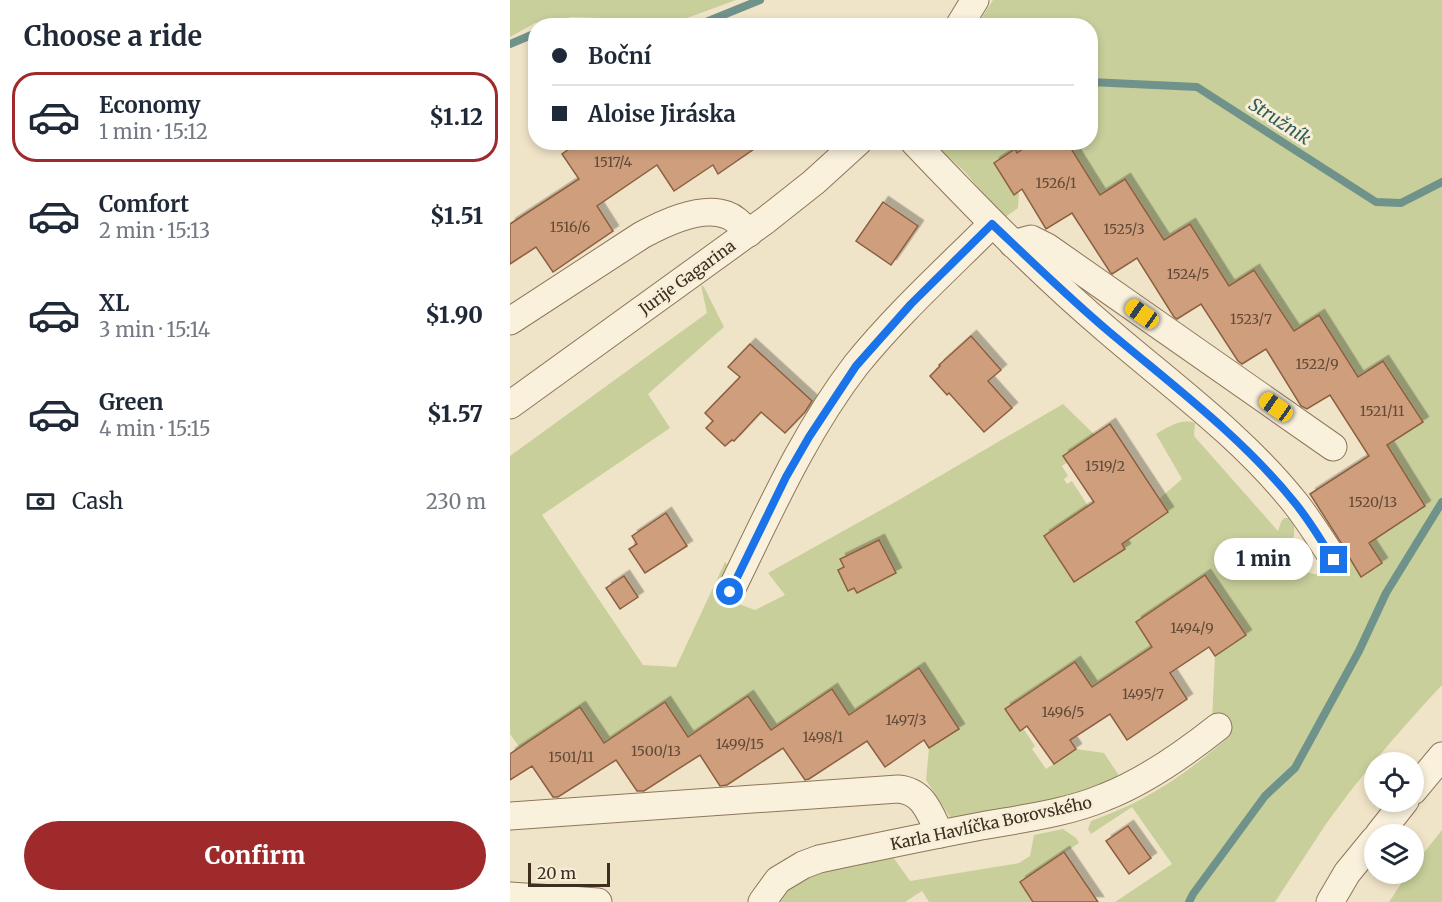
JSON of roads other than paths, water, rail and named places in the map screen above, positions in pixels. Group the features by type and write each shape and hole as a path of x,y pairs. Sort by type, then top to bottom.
{"street":[{"path":"964,18 975,0"},
{"name":"Jurije Gagarina","path":"510,405 749,233 814,182 849,150"},
{"path":"922,150 1013,244 1106,329 1221,426 1294,502 1334,560"},
{"path":"510,321 642,235 673,220 698,214 720,213 728,215 749,233"},
{"path":"730,592 786,477 809,437 856,366 911,304 992,224"},
{"path":"1013,244 1031,238 1047,247 1333,447"},
{"name":"Karla Havlíčka Borovského","path":"762,902 778,880 802,865 819,859 1041,815 1106,797 1166,765 1218,728"},
{"path":"1424,778 1442,756"},
{"path":"510,816 898,789 917,795 925,805 940,834"},
{"path":"1386,824 1396,812"},
{"path":"1330,902 1347,873 1364,852"},
{"path":"510,896 597,902"}],"waterway":[{"name":"Stružník","path":"716,18 760,0"},
{"name":"Stružník","path":"510,44 528,36"},
{"name":"Stružník","path":"1098,82 1197,87 1376,202 1401,203 1442,182"},
{"path":"1189,902 1265,796 1295,768 1359,651 1386,593 1442,502"}]}
